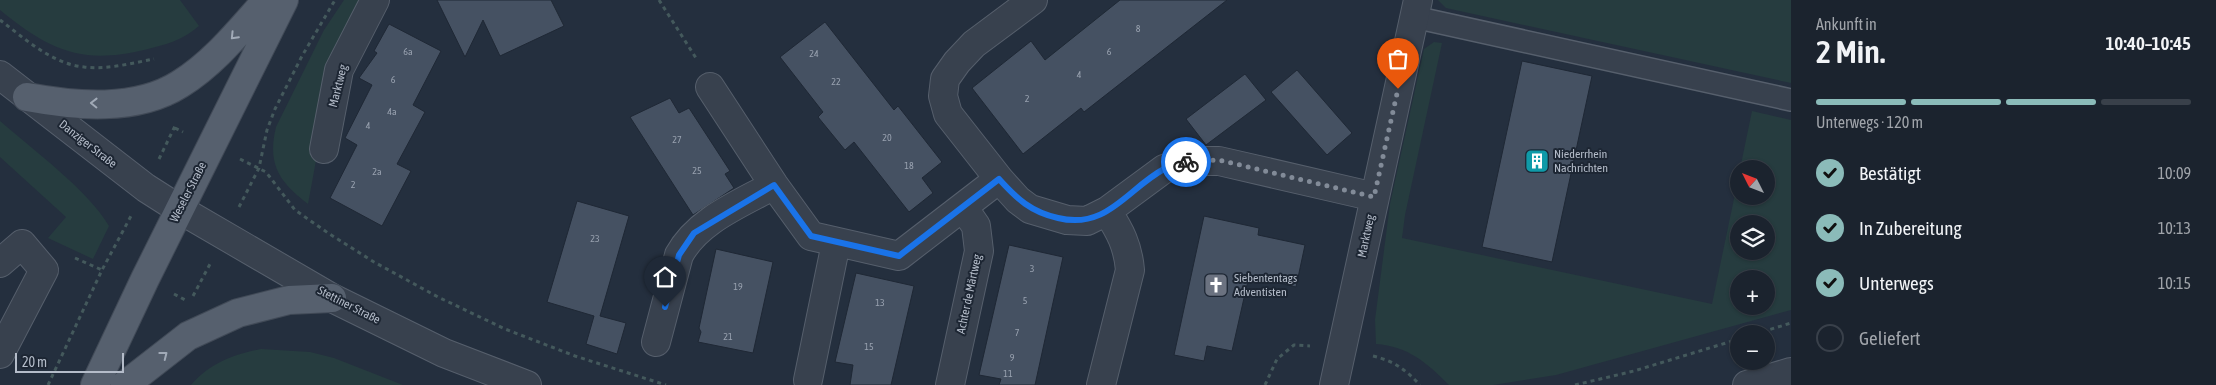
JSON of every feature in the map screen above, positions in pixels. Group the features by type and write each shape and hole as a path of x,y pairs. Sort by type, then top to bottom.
{"main road":[{"path":"27,97 52,102 108,104 157,96 179,85 202,69 267,0"},
{"name":"Weseler Straße","path":"95,385 179,209 284,0"},
{"path":"125,385 188,336 238,313 289,300 332,298"}],"street":[{"name":"Marktweg","path":"324,150 339,70 375,0"},
{"path":"1033,0 974,44 945,78 943,96 948,114 999,179 1018,200 1030,209 1067,220 1087,221 1107,211 1164,169 1188,161 1219,160 1374,197"},
{"name":"Marktweg","path":"1334,385 1416,8"},
{"name":"Danziger Straße","path":"0,75 146,188 179,209"},
{"path":"710,87 774,185 811,236 899,256 999,179"},
{"path":"656,342 679,255 685,244 706,224 774,185"},
{"name":"Achter de Märtweg","path":"950,385 979,251 976,226 963,207"},
{"name":"Stettiner Straße","path":"179,209 332,298 444,353 528,385"},
{"path":"1101,385 1130,270 1125,242 1107,211"},
{"path":"808,380 836,243"},
{"path":"0,263 22,244 44,270 0,354"},
{"path":"1747,385 1791,372"}],"lane":[{"path":"1416,8 1791,100"}],"path":[{"path":"259,168 267,130 275,109 302,56 335,0"},
{"path":"658,0 702,66 710,87"},
{"path":"0,20 52,56 83,67 98,68 156,58"},
{"path":"174,128 266,172 295,210 374,262 438,297 505,329 575,356 666,385"},
{"path":"1775,328 1791,323"},
{"path":"1575,385 1634,371 1730,342"}],"green space":[{"path":"0,0 180,0 199,26 180,38 152,48 102,56 84,54 67,51 34,35 0,10"},
{"path":"344,0 362,0 333,68 308,204 290,188 278,171 273,152 276,127 324,30"},
{"path":"1438,0 1791,0 1791,83 1446,8"},
{"path":"1434,42 1442,43 1405,215 1402,238 1712,304 1730,218 1730,260 1775,260 1775,215 1731,215 1733,205 1775,205 1775,160 1742,160 1752,111 1791,120 1791,310 1775,314 1775,270 1730,270 1730,315 1773,315 1737,325 1730,325 1730,327 1556,375 1493,385 1449,385 1416,357 1398,348 1376,344 1375,320 1390,204 1424,49"},
{"path":"0,121 74,185 100,212 109,226 93,259 48,238 66,217 0,157"},
{"path":"261,349 310,352 334,358 403,385 191,385 214,365 232,357"}],"building":[{"path":"437,0 551,0 564,26 500,56 483,20 465,57"},
{"path":"1120,0 1227,0 1084,112 1081,108 1023,154 972,88 1031,41 1045,60"},
{"path":"825,22 894,110 898,106 942,162 922,178 933,193 909,212 854,142 845,150 818,117 823,112 780,57"},
{"path":"389,24 441,51 413,105 425,112 397,164 411,171 382,226 330,198 357,145 345,138 372,85 359,78 377,53 374,51"},
{"name":"Niederrhein Nachrichten","path":"1522,61 1592,76 1552,262 1482,247"},
{"path":"1297,70 1352,133 1327,155 1271,92"},
{"path":"1245,74 1266,100 1206,145 1186,119"},
{"path":"670,98 679,113 689,108 730,171 725,174 734,188 693,215 630,117"},
{"path":"577,201 629,216 600,316 626,323 617,354 586,344 594,316 547,302"},
{"name":"Siebententags Adventisten","path":"1204,216 1259,228 1258,235 1305,245 1296,287 1249,276 1232,351 1207,346 1204,361 1174,355"},
{"path":"1009,245 1063,257 1035,385 999,385 1001,379 979,375"},
{"path":"716,249 773,262 753,353 698,342 701,332 699,328"},
{"path":"856,273 914,286 891,385 850,385 853,365 835,362"}],"way so far":[{"path":"1186,162 1219,160 1374,197 1398,89"}],"place":[{"name":"Niederrhein Nachrichten","path":"1537,161"},
{"name":"Siebententags Adventisten","path":"1216,285"}],"route":[{"path":"665,307 679,255 694,233 706,224 774,185 811,236 899,256 999,179 1018,200 1030,209 1067,220 1087,221 1107,211 1164,169 1186,162"}]}
